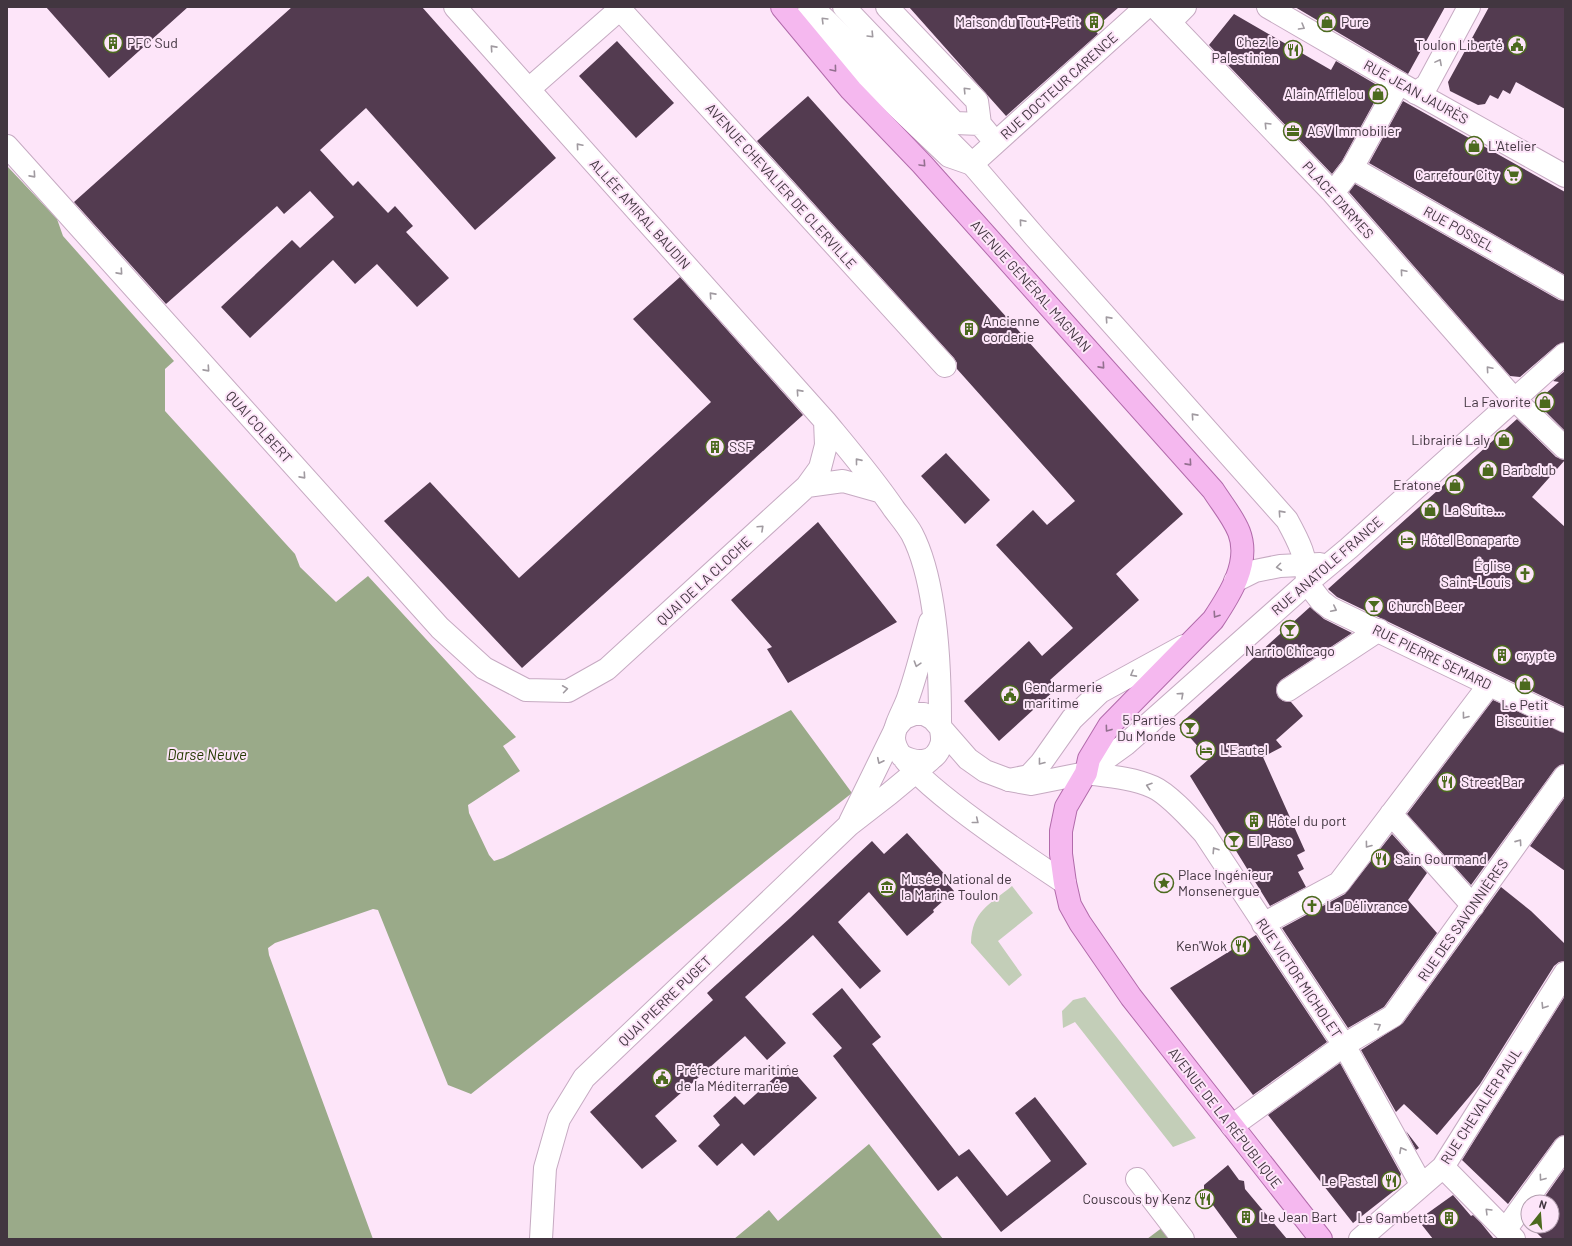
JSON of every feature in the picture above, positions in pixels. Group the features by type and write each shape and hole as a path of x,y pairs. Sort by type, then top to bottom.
{"main road":[{"name":"AVENUE GÉNÉRAL MAGNAN","path":"782,7 851,90 922,164 1213,490 1239,532 1243,548 1236,581 1226,600 1213,620 1109,726 1088,759 1086,773 1066,807 1061,831 1061,854 1070,905 1080,923 1131,997"},
{"name":"AVENUE DE LA RÉPUBLIQUE","path":"1131,997 1321,1239"}],"street":[{"name":"ALLÉE AMIRAL BAUDIN","path":"455,7 825,421 882,492 912,534 927,574 933,613 940,678 940,727"},
{"path":"787,7 866,77 949,156 972,164"},
{"path":"812,7 972,164 1040,243 1287,520 1301,547 1307,574 1280,566 1255,572 1236,581"},
{"path":"844,7 955,123 980,124"},
{"path":"887,7 977,101 980,124 996,143"},
{"name":"RUE DOCTEUR CARENCE","path":"972,164 1146,7"},
{"name":"PLACE D'ARMES","path":"1154,7 1177,15 1514,399 1564,446"},
{"name":"RUE JEAN JAURÈS","path":"1268,7 1407,88 1563,170"},
{"path":"1333,193 1407,88 1427,85 1469,7"},
{"path":"529,88 619,8"},
{"name":"AVENUE CHEVALIER DE CLERVILLE","path":"619,8 944,366"},
{"name":"QUAI COLBERT","path":"7,146 440,628 484,668 526,690"},
{"name":"RUE POSSEL","path":"1352,168 1565,289"},
{"name":"RUE ANATOLE FRANCE","path":"1086,773 1126,744 1307,574 1331,563 1565,354"},
{"name":"QUAI DE LA CLOCHE","path":"526,690 568,691 607,669 807,486 820,468 826,445 825,421"},
{"path":"807,486 843,481 882,492"},
{"name":"RUE PIERRE SEMARD","path":"1307,574 1321,601 1330,608 1379,630 1565,721"},
{"path":"849,825 897,726 908,698 933,613"},
{"path":"1288,690 1379,630"},
{"path":"1010,780 1029,776 1041,763 1072,720 1100,692 1192,641"},
{"path":"1263,924 1339,883 1489,685"},
{"path":"1065,883 985,828 945,797 908,764 896,747 894,736 897,726 904,718 914,714 924,714 933,719 968,759 985,771 1010,780 1031,784 1086,773"},
{"path":"849,825 890,794 908,764 912,761 922,762 932,758 938,752 942,744 943,735 940,727"},
{"name":"RUE VICTOR MICHOLET","path":"1086,773 1133,781 1154,787 1180,808 1204,833 1344,1045 1421,1184"},
{"name":"RUE DES SAVONNIÈRES","path":"1232,1126 1344,1045 1394,1016 1565,776"},
{"path":"1391,814 1473,906"},
{"name":"QUAI PIERRE PUGET","path":"541,1239 545,1168 559,1118 584,1078 849,825"},
{"name":"RUE CHEVALIER PAUL","path":"1360,1239 1421,1184 1443,1167 1565,973"},
{"path":"1443,1167 1510,1234 1565,1147"},
{"path":"1137,1179 1183,1239"}],"shaded area":[{"path":"1012,886 1033,913 998,941 1022,975 1009,986 971,943 972,932 978,916 989,904"},
{"path":"1085,997 1196,1138 1173,1147 1075,1022 1063,1028 1062,1011 1073,1000"}],"water":[{"name":"Darse Neuve","path":"7,166 57,219 63,236 174,361 165,369 165,411 295,554 300,567 336,602 368,576 516,737 503,746 520,771 468,805 469,813 489,855 494,861 503,858 791,710 852,793 471,1094 448,1085 378,910 373,909 275,943 268,948 269,955 373,1239 7,1239"},
{"path":"869,1144 943,1239 734,1239 769,1210 778,1221"},
{"path":"1163,1227 1172,1239 1147,1239"}],"building":[{"name":"PFC Sud","path":"46,7 188,7 109,78"},
{"path":"292,7 422,7 556,158 475,230 366,108 320,150 353,186 358,181 388,213 395,206 413,226 406,232 449,278 417,307 377,264 355,284 333,260 250,338 221,307 292,240 300,248 334,217 310,191 284,214 277,206 166,304 74,202"},
{"path":"909,7 1119,7 1094,29 1098,34 1006,116"},
{"path":"1295,7 1445,7 1408,74"},
{"name":"Toulon Liberté","path":"1489,7 1565,7 1565,109 1516,82 1510,94 1503,90 1498,99 1490,95 1485,104 1478,105 1450,91 1448,82"},
{"path":"1234,14 1331,70 1336,61 1382,88 1342,161 1332,174 1209,45"},
{"path":"617,41 674,103 636,138 579,76"},
{"name":"Ancienne corderie","path":"808,96 1183,514 1116,574 1139,600 1050,680 1057,688 999,741 964,701 1029,641 1042,656 1073,628 996,545 1033,510 1047,525 1075,501 957,369 957,363 954,358 757,141"},
{"path":"1403,101 1565,192 1565,275 1369,163"},
{"path":"1355,184 1559,300 1565,301 1565,342 1557,345 1520,377 1510,376 1349,192"},
{"name":"SSF","path":"680,277 803,415 522,668 384,521 430,482 519,578 711,402 633,319"},
{"path":"1565,371 1565,431 1536,402 1559,382 1553,381"},
{"path":"1517,419 1556,457 1565,460 1532,497 1565,527 1565,707 1337,597 1328,589"},
{"path":"946,453 990,500 965,524 921,476"},
{"path":"818,522 897,622 788,683 767,649 772,647 731,600"},
{"path":"1310,607 1324,619 1352,633 1281,680 1277,685 1276,691 1278,697 1283,701 1291,702 1303,716 1276,740 1282,747 1263,757 1305,851 1297,855 1304,869 1298,872 1306,887 1270,906 1190,776 1209,759 1179,725"},
{"path":"1493,700 1565,733 1565,764 1560,765 1555,769 1471,885 1407,814"},
{"path":"1565,797 1565,871 1530,846"},
{"path":"907,833 950,880 947,883 954,891 933,910 934,912 907,936 869,892 838,922 881,971 860,989 813,935 745,997 786,1043 767,1060 745,1036 655,1116 677,1141 642,1169 590,1112 713,1000 707,993 872,841 884,854"},
{"path":"1392,834 1427,873 1408,900 1437,933 1384,1007 1348,1028 1282,928 1345,894"},
{"path":"1501,887 1531,911 1565,944 1565,961 1559,962 1554,966 1480,1084 1437,1135 1404,1104 1396,1112 1361,1050 1403,1023"},
{"path":"1256,935 1327,1042 1253,1095 1170,988"},
{"path":"842,988 881,1037 872,1044 959,1156 969,1149 1007,1196 1051,1161 1015,1113 1035,1097 1087,1164 1001,1232 957,1176 938,1191 833,1056 842,1048 812,1014"},
{"path":"1565,996 1565,1135 1560,1136 1555,1140 1508,1204 1462,1160"},
{"path":"1340,1063 1401,1174 1395,1190 1353,1223 1268,1115"},
{"path":"788,1065 817,1098 754,1156 742,1143 717,1166 698,1146 720,1125 713,1116 735,1096 744,1105"},
{"path":"1406,1131 1419,1148 1416,1150"},
{"name":"Le Jean Bart","path":"1228,1165 1239,1180 1244,1181 1245,1189 1287,1239 1238,1239 1204,1193 1204,1185"},
{"path":"1565,1168 1565,1239 1543,1239 1538,1234 1560,1234 1560,1194 1547,1194"},
{"name":"Le Gambetta","path":"1453,1195 1471,1216 1473,1215 1481,1223 1494,1239 1433,1239 1418,1220"}],"place":[{"name":"Maison du Tout-Petit","path":"1094,22"},
{"name":"Pure","path":"1327,22"},
{"name":"PFC Sud","path":"113,43"},
{"name":"Toulon Liberté","path":"1517,45"},
{"name":"Chez le Palestinien","path":"1293,50"},
{"name":"Alain Afflelou","path":"1378,94"},
{"name":"AGV Immobilier","path":"1293,131"},
{"name":"L'Atelier","path":"1474,146"},
{"name":"Carrefour City","path":"1513,175"},
{"name":"Ancienne corderie","path":"969,329"},
{"name":"La Favorite","path":"1545,402"},
{"name":"Librairie Laly","path":"1504,440"},
{"name":"SSF","path":"715,447"},
{"name":"Barbclub","path":"1488,470"},
{"name":"Eratone","path":"1455,485"},
{"name":"La Suite…","path":"1430,510"},
{"name":"Hôtel Bonaparte","path":"1407,540"},
{"name":"Église Saint-Louis","path":"1525,574"},
{"name":"Church Beer","path":"1374,606"},
{"name":"Narrio Chicago","path":"1290,630"},
{"name":"crypte","path":"1502,655"},
{"name":"Le Petit Biscuitier","path":"1525,684"},
{"name":"Gendarmerie maritime","path":"1010,695"},
{"name":"5 Parties Du Monde","path":"1190,728"},
{"name":"L'Eautel","path":"1206,750"},
{"name":"Street Bar","path":"1447,782"},
{"name":"Hôtel du port","path":"1254,821"},
{"name":"El Paso","path":"1234,841"},
{"name":"Sain Gourmand","path":"1381,859"},
{"name":"Place Ingénieur Monsenergue","path":"1164,883"},
{"name":"Musée National de la Marine Toulon","path":"887,887"},
{"name":"La Délivrance","path":"1312,906"},
{"name":"Ken'Wok","path":"1241,946"},
{"name":"Préfecture maritime de la Méditerranée","path":"662,1078"},
{"name":"Le Pastel","path":"1391,1181"},
{"name":"Couscous by Kenz","path":"1205,1199"},
{"name":"Le Jean Bart","path":"1246,1217"},
{"name":"Le Gambetta","path":"1449,1218"}]}
